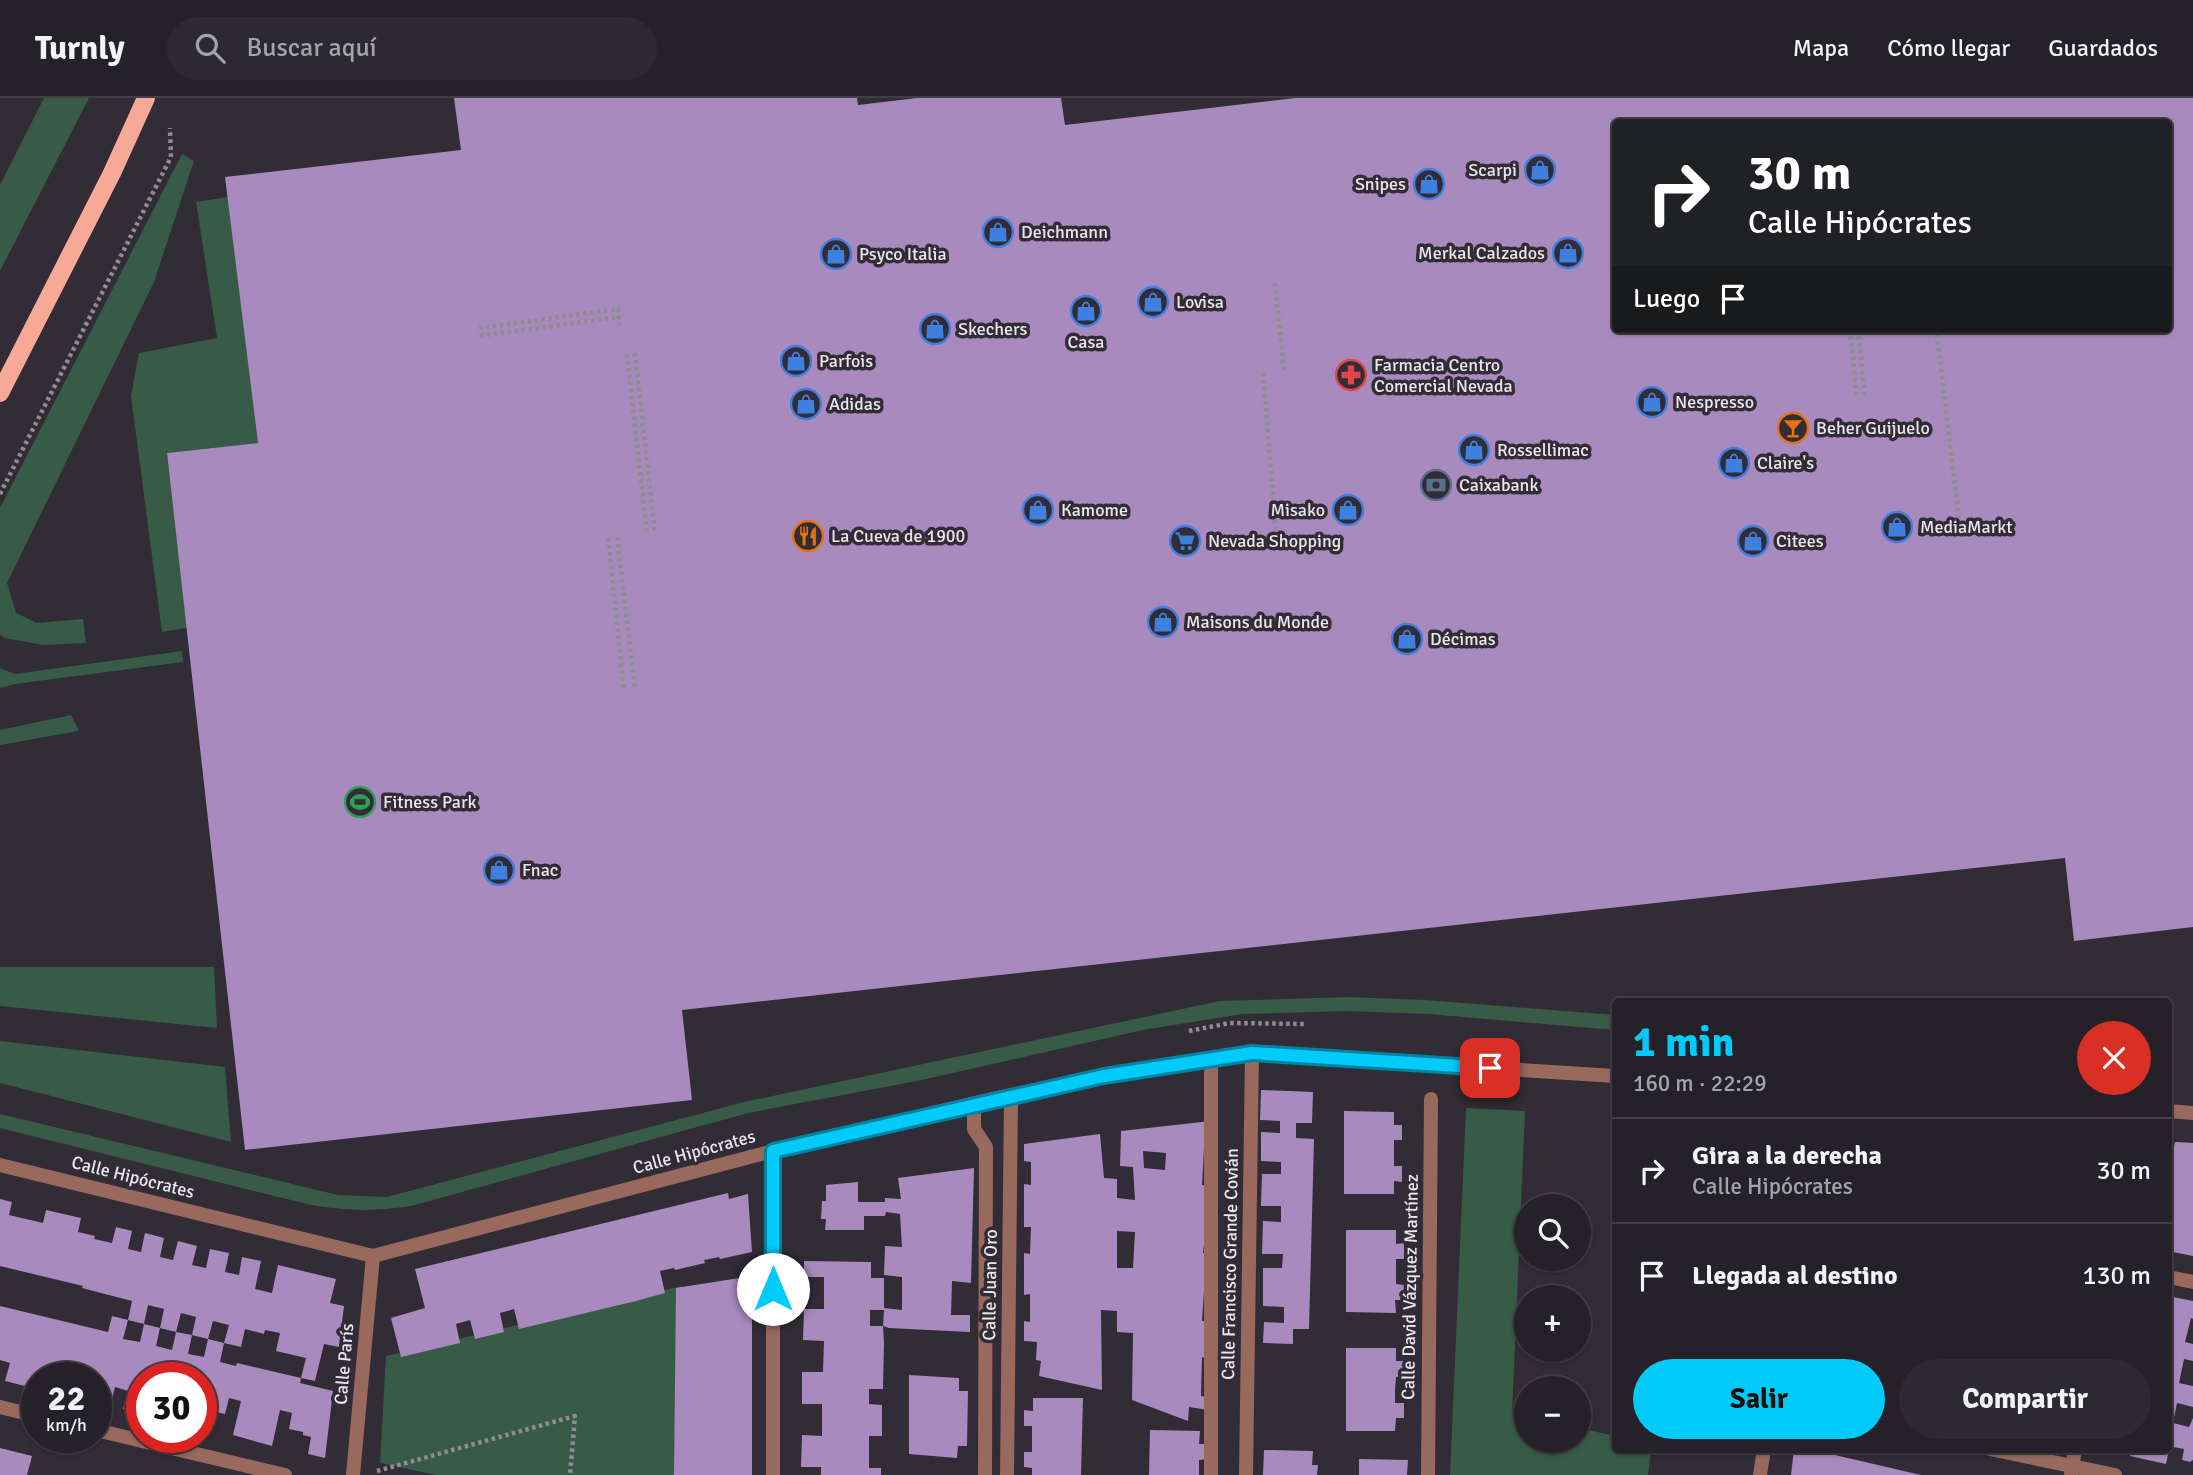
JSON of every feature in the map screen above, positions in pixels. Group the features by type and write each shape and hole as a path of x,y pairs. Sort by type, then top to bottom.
{"main road":[{"path":"0,393 113,173 146,98"}],"street":[{"name":"Calle Hipócrates","path":"0,1165 373,1255 773,1151 1011,1095 1211,1058 1252,1053 1612,1076"},
{"name":"Calle Francisco Grande Covián","path":"1246,1475 1252,1053"},
{"name":"Calle Francisco Grande Covián","path":"1211,1058 1211,1475"},
{"name":"Calle Juan Oro","path":"1007,1475 1011,1095"},
{"name":"Calle David Vázquez Martínez","path":"1428,1475 1431,1099"},
{"name":"Calle Juan Oro","path":"974,1104 974,1129 986,1147 985,1475"},
{"path":"2172,1111 2193,1113"},
{"path":"773,1151 773,1475"},
{"name":"Calle París","path":"353,1475 373,1255"},
{"path":"2172,1278 2193,1282"},
{"path":"0,1407 21,1412"},
{"path":"112,1434 285,1475"},
{"path":"1760,1475 1763,1453"},
{"path":"2005,1453 2071,1471 2115,1475"},
{"path":"2071,1471 2074,1453"}],"path":[{"path":"0,494 172,157 170,128"},
{"path":"1275,283 1284,370"},
{"path":"479,328 618,309 620,329"},
{"path":"480,336 619,317"},
{"path":"1850,333 1857,399"},
{"path":"1858,333 1865,399"},
{"path":"1937,334 1961,537"},
{"path":"635,353 655,533"},
{"path":"627,354 647,534"},
{"path":"1263,373 1276,532"},
{"path":"617,537 635,688"},
{"path":"608,538 624,690"},
{"path":"373,1472 575,1416 570,1475"}],"green space":[{"path":"44,98 89,98 0,271 0,185"},
{"path":"182,154 194,161 154,282 7,583 16,613 37,623 83,619 86,643 43,645 5,638 0,635 0,508"},
{"path":"228,197 258,443 167,453 187,628 162,632 131,396 139,353 217,338 196,202"},
{"path":"182,651 183,662 0,688 0,668 15,674"},
{"path":"71,715 79,731 0,745 0,730"},
{"path":"0,967 214,967 217,1028 0,1006"},
{"path":"1348,997 1425,1000 1612,1015 1612,1030 1428,1014 1347,1011 1242,1014 1143,1030 917,1081 748,1113 415,1205 375,1210 311,1205 0,1128 0,1114 338,1195 387,1197 744,1102 1220,1001"},
{"path":"0,1041 225,1067 231,1142 0,1083"},
{"path":"1466,1108 1525,1111 1521,1194 1514,1194 1514,1271 1518,1271 1518,1285 1514,1285 1514,1453 1591,1453 1591,1431 1612,1435 1612,1453 1651,1453 1648,1475 1450,1475"},
{"path":"682,1286 681,1475 436,1475 380,1463 386,1356"}],"building":[{"name":"Nevada Shopping","path":"454,98 857,98 858,105 917,98 1061,98 1065,125 1295,98 2193,98 2193,927 2074,941 2065,858 682,1010 692,1100 245,1150 167,453 258,443 225,177 461,150"},
{"path":"1261,1090 1313,1092 1312,1123 1296,1123 1296,1138 1314,1139 1309,1329 1293,1329 1293,1344 1263,1343 1264,1322 1284,1323 1284,1307 1263,1306 1263,1268 1282,1268 1283,1254 1262,1254 1263,1221 1281,1222 1281,1206 1261,1206 1262,1174 1281,1174 1281,1162 1261,1161 1261,1132 1280,1133 1280,1121 1260,1120"},
{"path":"1344,1111 1394,1112 1394,1125 1402,1125 1402,1140 1394,1140 1394,1166 1402,1166 1402,1182 1394,1181 1394,1194 1344,1194"},
{"path":"1211,1121 1204,1148 1202,1185 1211,1186 1203,1253 1210,1254 1209,1291 1204,1291 1202,1321 1209,1321 1209,1360 1202,1357 1201,1396 1208,1397 1208,1410 1189,1407 1188,1421 1132,1400 1133,1333 1117,1332 1117,1311 1101,1310 1102,1390 1039,1376 1041,1361 1036,1360 1037,1342 1024,1341 1024,1321 1030,1322 1030,1294 1024,1295 1024,1253 1030,1254 1031,1227 1024,1227 1024,1184 1031,1185 1031,1162 1024,1161 1024,1144 1100,1134 1104,1178 1117,1179 1117,1198 1135,1200 1133,1167 1120,1166 1121,1131","holes":["1143,1151 1166,1153 1165,1170 1144,1168","1117,1231 1135,1232 1133,1268 1117,1268"]},
{"path":"2175,1142 2193,1143 2193,1256 2172,1252 2172,1155"},
{"path":"974,1168 971,1283 952,1281 951,1315 970,1315 970,1332 883,1326 883,1389 869,1389 869,1404 882,1405 882,1436 869,1436 869,1468 881,1468 881,1475 821,1475 821,1467 801,1467 802,1435 822,1436 822,1404 802,1404 802,1372 823,1372 824,1341 803,1340 804,1309 824,1309 824,1277 804,1277 804,1261 871,1262 871,1278 884,1278 884,1308 902,1310 902,1277 884,1275 885,1246 902,1247 900,1214 886,1212 885,1216 864,1216 864,1230 825,1230 826,1219 821,1219 822,1201 826,1201 826,1185 858,1182 858,1202 885,1202 885,1198 901,1199 898,1178","holes":["870,1310 884,1310 883,1326 870,1326"]},
{"path":"728,1193 729,1199 748,1194 752,1252 660,1271 665,1293 636,1301 519,1329 514,1309 500,1313 504,1332 475,1339 470,1320 456,1324 460,1343 401,1357 391,1318 425,1308 415,1269"},
{"path":"0,1199 12,1202 9,1215 43,1223 46,1210 81,1218 78,1232 95,1236 94,1239 112,1243 116,1227 132,1231 128,1249 141,1252 145,1233 164,1238 160,1257 173,1260 178,1241 197,1246 192,1265 206,1268 210,1249 229,1253 225,1272 239,1275 242,1257 261,1261 255,1289 272,1293 278,1265 336,1279 330,1303 344,1306 339,1347 324,1344 315,1381 301,1378 306,1358 276,1351 280,1333 265,1330 264,1334 245,1329 241,1347 224,1343 229,1325 213,1321 208,1339 192,1335 196,1317 181,1313 176,1332 160,1328 164,1309 148,1305 144,1324 128,1320 132,1301 0,1266"},
{"path":"1346,1230 1396,1230 1396,1244 1404,1243 1404,1259 1396,1259 1396,1284 1404,1285 1404,1300 1395,1300 1396,1313 1346,1312"},
{"path":"752,1276 752,1475 674,1475 676,1288"},
{"path":"2172,1297 2193,1301 2193,1319 2191,1318 2185,1342 2193,1344 2193,1361 2184,1359 2179,1383 2193,1386 2193,1407 2177,1403 2173,1423 2189,1427 2193,1418 2193,1460 2190,1462 2182,1460 2184,1449 2172,1447"},
{"path":"0,1306 108,1332 112,1316 128,1320 123,1339 140,1342 144,1324 160,1328 156,1346 172,1350 176,1332 192,1335 188,1354 204,1357 208,1339 224,1343 220,1362 236,1366 237,1363 301,1378 300,1383 333,1391 325,1458 308,1454 311,1437 289,1429 292,1413 280,1410 272,1446 233,1435 241,1401 229,1398 225,1414 217,1412 217,1362 126,1362 126,1390 115,1387 112,1398 112,1362 21,1362 21,1385 5,1381 10,1363 0,1360"},
{"path":"1346,1348 1396,1348 1396,1361 1404,1361 1404,1377 1396,1377 1395,1403 1404,1403 1404,1418 1396,1418 1395,1431 1346,1431"},
{"path":"909,1375 959,1378 959,1391 968,1391 967,1446 958,1446 957,1458 909,1454"},
{"path":"1033,1398 1083,1398 1081,1475 1032,1475 1032,1468 1024,1467 1024,1452 1032,1452 1032,1426 1024,1426 1024,1410 1033,1411"},
{"path":"1150,1430 1200,1431 1199,1444 1207,1444 1207,1459 1199,1460 1199,1475 1149,1475"},
{"path":"0,1448 32,1456 27,1475 0,1475"},
{"path":"1264,1450 1313,1451 1312,1465 1318,1465 1317,1475 1263,1475"},
{"path":"1794,1453 1826,1453 1921,1475 1791,1475"},
{"path":"2130,1453 2168,1453 2166,1464 2130,1456"},
{"path":"1359,1459 1408,1460 1407,1475 1359,1475"}],"place":[{"name":"Scarpi","path":"1540,170"},
{"name":"Snipes","path":"1429,184"},
{"name":"Deichmann","path":"998,232"},
{"name":"Merkal Calzados","path":"1568,253"},
{"name":"Psyco Italia","path":"836,254"},
{"name":"Lovisa","path":"1153,302"},
{"name":"Casa","path":"1086,311"},
{"name":"Skechers","path":"935,329"},
{"name":"Parfois","path":"796,361"},
{"name":"Farmacia Centro Comercial Nevada","path":"1351,375"},
{"name":"Nespresso","path":"1652,402"},
{"name":"Adidas","path":"806,404"},
{"name":"Beher Guijuelo","path":"1793,428"},
{"name":"Rossellimac","path":"1474,450"},
{"name":"Claire's","path":"1734,463"},
{"name":"Caixabank","path":"1436,485"},
{"name":"Kamome","path":"1038,510"},
{"name":"Misako","path":"1348,510"},
{"name":"MediaMarkt","path":"1897,527"},
{"name":"La Cueva de 1900","path":"808,536"},
{"name":"Nevada Shopping","path":"1185,541"},
{"name":"Citees","path":"1753,541"},
{"name":"Maisons du Monde","path":"1163,622"},
{"name":"Décimas","path":"1407,639"},
{"name":"Fitness Park","path":"360,802"},
{"name":"Fnac","path":"499,870"}],"route":[{"path":"773,1289 773,1151 992,1099 1104,1076 1252,1053 1490,1068"}]}
